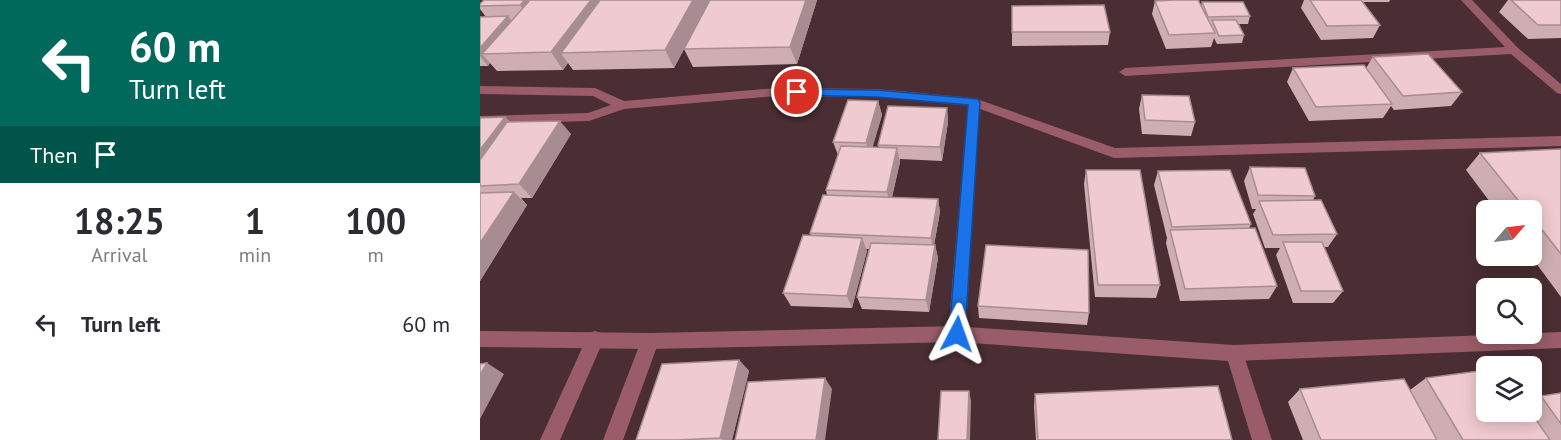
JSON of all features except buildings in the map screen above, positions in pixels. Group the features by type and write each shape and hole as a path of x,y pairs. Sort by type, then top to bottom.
{"street":[{"path":"1467,0 1514,50 1561,90"},
{"path":"1125,72 1514,50"},
{"path":"480,90 595,92 622,105"},
{"path":"480,120 589,117 622,105 777,92 877,93 974,102 1114,153 1561,141"},
{"path":"957,334 974,102"},
{"path":"480,339 650,341 957,334 1234,352 1561,340"},
{"path":"550,440 594,339"},
{"path":"613,440 650,341"},
{"path":"1234,352 1262,440"}],"route":[{"path":"797,92 877,93 974,102 957,334"}]}
